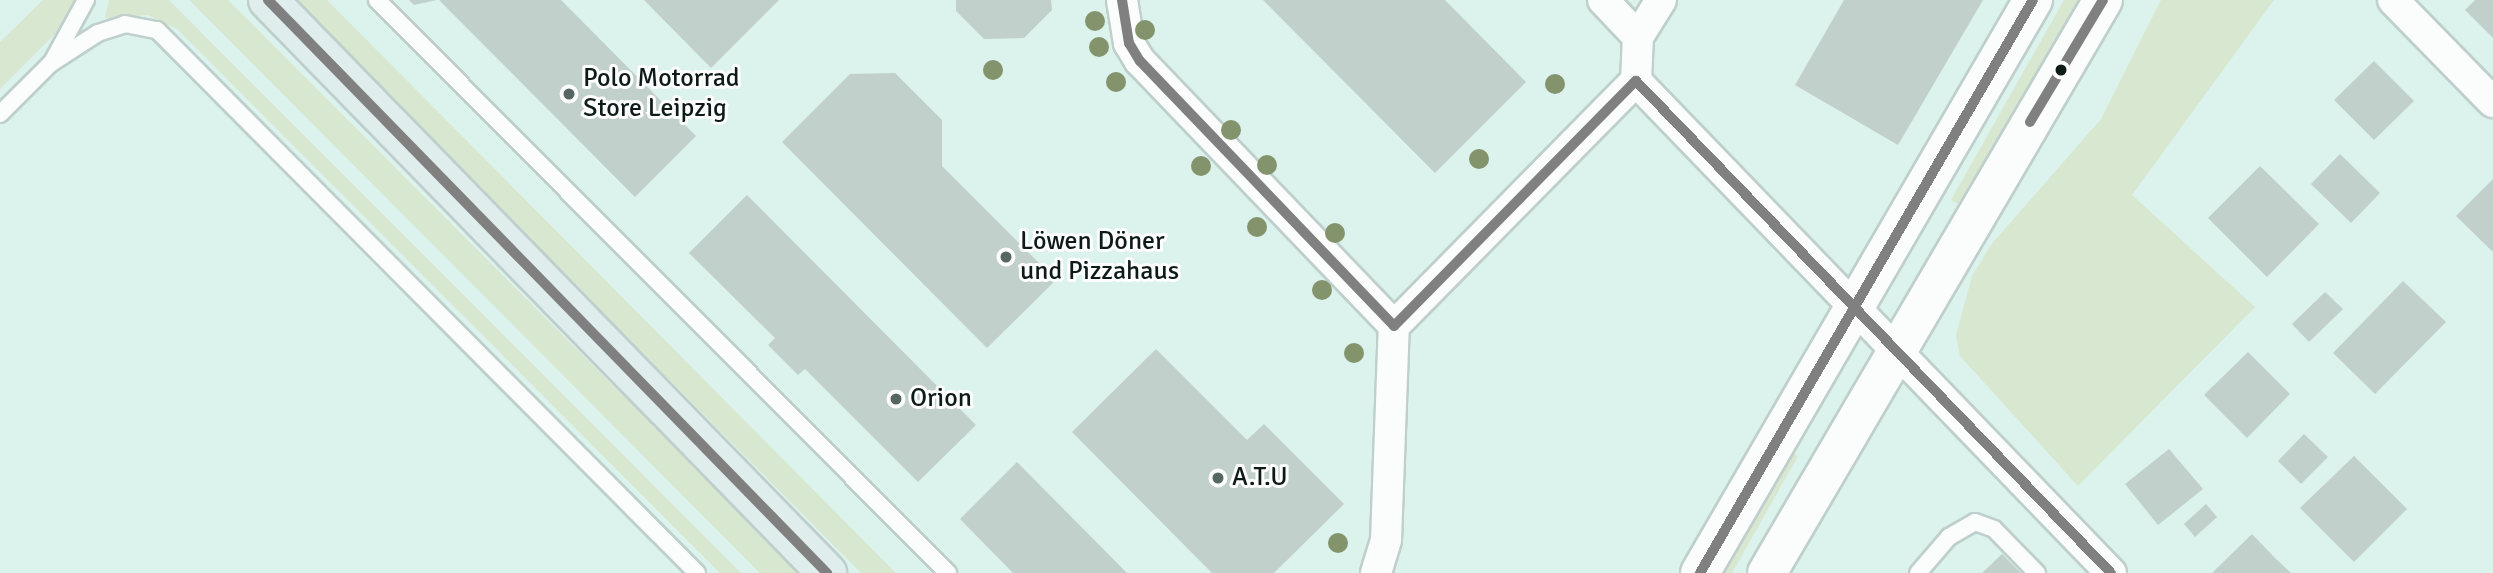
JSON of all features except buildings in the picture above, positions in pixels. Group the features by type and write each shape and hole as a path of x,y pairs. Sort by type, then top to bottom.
{"main road":[{"path":"268,0 827,573"}],"street":[{"path":"1122,0 1129,43 1140,61 1394,326"},
{"path":"1603,0 1638,37"},
{"path":"1376,573 1386,540 1394,326 1636,81 1638,37 1661,0"},
{"path":"1700,573 2033,0"},
{"path":"1767,573 1896,347 2103,0"},
{"path":"2393,0 2493,102"},
{"path":"1636,81 1896,347 2111,573"}],"lane":[{"path":"50,64 86,0"},
{"path":"377,0 948,573"},
{"path":"0,114 50,64 98,33 125,24 157,30 698,573"},
{"path":"1918,573 1949,537 1975,522 1994,529 2037,573"}],"green space":[{"path":"43,0 76,0 55,34 0,89 0,42"},
{"path":"109,0 169,0 741,573 720,573 177,29 148,15 105,18"},
{"path":"189,0 228,0 800,573 760,573"},
{"path":"293,0 327,0 896,573 861,573"},
{"path":"2064,0 2082,0 1960,205 1951,200"},
{"path":"2161,0 2274,0 2132,195 2255,307 2078,486 1960,356 1956,335 1972,276 1990,246 2101,119"},
{"path":"1787,449 1798,456 1732,573 1717,573"}],"transit line":[{"path":"268,0 827,573"},
{"path":"1122,0 1129,43 1140,61 1394,326"},
{"path":"1700,573 2033,0"},
{"path":"2030,122 2103,0"},
{"path":"1636,81 2111,573"},
{"path":"1394,326 1636,81"}],"place":[{"name":"Polo Motorrad Store Leipzig","path":"569,94"},
{"name":"Löwen Döner und Pizzahaus","path":"1006,257"},
{"name":"Orion","path":"896,399"},
{"name":"A.T.U","path":"1218,478"}]}
